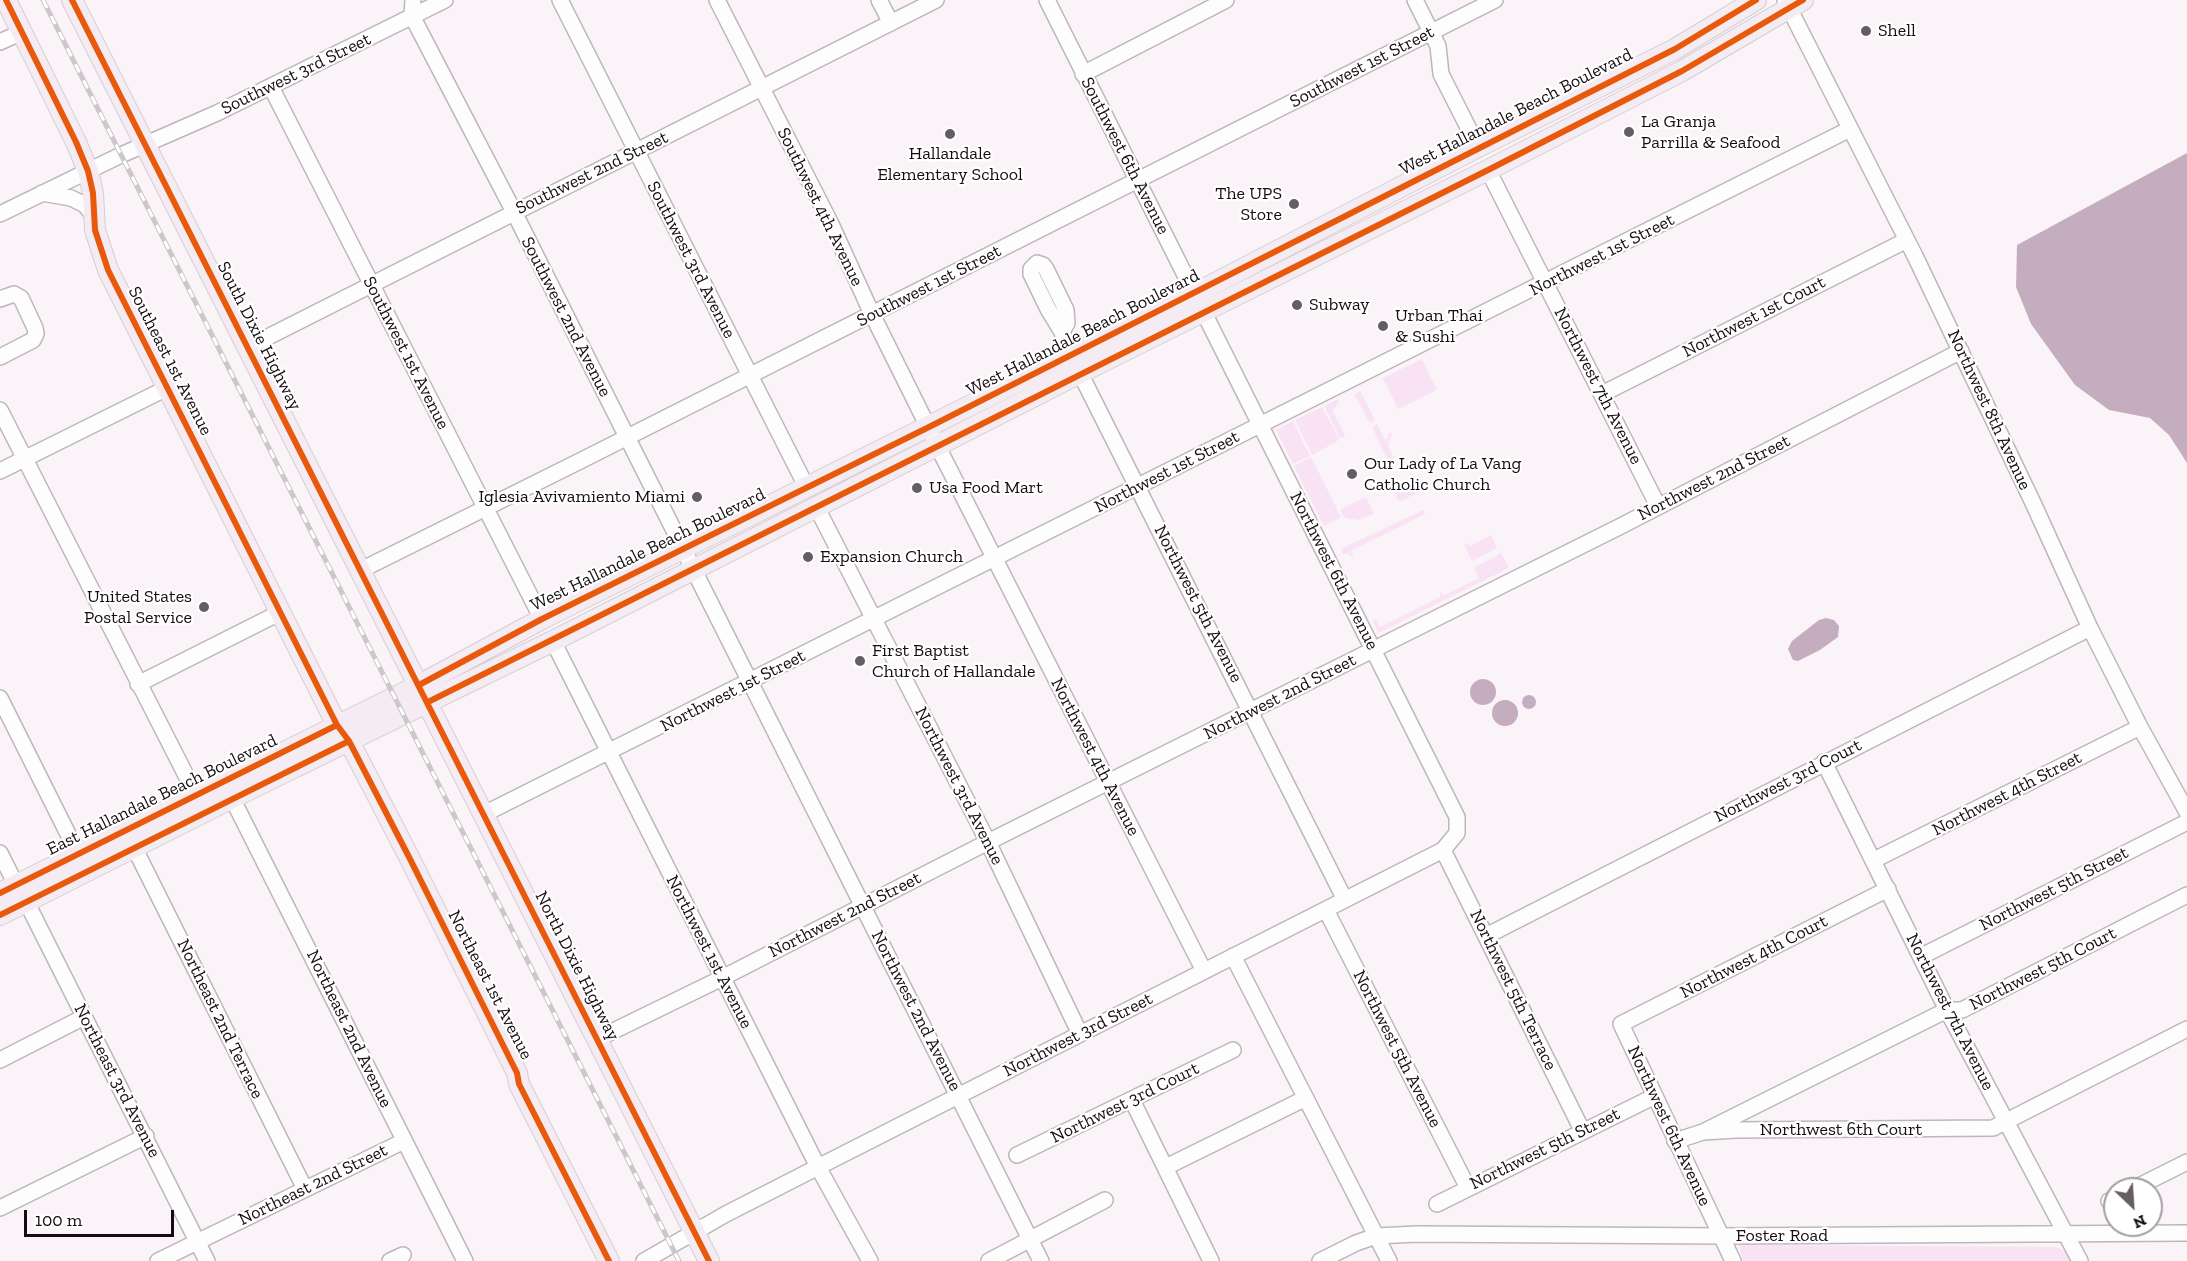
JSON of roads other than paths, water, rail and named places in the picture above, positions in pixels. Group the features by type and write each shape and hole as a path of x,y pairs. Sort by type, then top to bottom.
{"main road":[{"name":"Southeast 1st Avenue","path":"6,0 88,171 99,245 108,270 343,733"},
{"name":"West Hallandale Beach Boulevard","path":"424,693 542,619 929,428 1511,130 1675,49 1756,0"},
{"name":"South Dixie Highway","path":"76,1 146,146 424,693"},
{"name":"West Hallandale Beach Boulevard","path":"424,693 553,641 1080,373 1449,190 1682,71 1792,3"},
{"path":"1488,170 1488,163 1494,152 1511,130"},
{"path":"1449,190 1471,165 1477,156 1478,147"},
{"name":"East Hallandale Beach Boulevard","path":"8,889 196,795 343,733 424,693"},
{"name":"North Dixie Highway","path":"424,693 709,1261"},
{"name":"East Hallandale Beach Boulevard","path":"0,915 135,849 232,798 343,733"},
{"name":"Northeast 1st Avenue","path":"343,733 517,1073 519,1084 609,1261"},
{"path":"135,849 139,836 185,812 196,795"},
{"path":"27,903 30,895 82,860 102,842"},
{"path":"0,906 8,889"}],"street":[{"path":"412,16 413,0"},
{"name":"Southwest 3rd Street","path":"0,214 271,87 445,0"},
{"name":"Southwest 3rd Avenue","path":"560,0 807,488"},
{"name":"Southwest 4th Avenue","path":"717,0 831,224 872,314 938,447"},
{"path":"879,0 891,23"},
{"name":"Southwest 2nd Street","path":"248,348 936,0"},
{"name":"Southwest 6th Avenue","path":"1047,0 1203,312"},
{"path":"1083,74 1226,0"},
{"path":"1415,0 1440,51 1442,74 1478,147"},
{"name":"Southwest 1st Street","path":"361,570 1495,0"},
{"name":"Northwest 8th Avenue","path":"1792,3 1850,129 1961,351 2090,628 2140,727 2187,812"},
{"name":"Southwest 2nd Avenue","path":"412,16 514,212 693,569"},
{"path":"0,42 22,32"},
{"name":"Southwest 1st Avenue","path":"271,87 542,619"},
{"name":"Northwest 1st Street","path":"484,814 1850,129"},
{"name":"Northwest 7th Avenue","path":"1488,170 1659,506"},
{"path":"42,193 71,198 84,205 94,216"},
{"name":"Northwest 1st Court","path":"1602,394 1907,240"},
{"path":"0,299 15,294 21,298 36,334 33,340 0,357"},
{"name":"Northwest 6th Avenue","path":"1203,312 1457,817 1457,833"},
{"path":"1062,332 1071,354"},
{"name":"Northwest 2nd Street","path":"597,1039 1374,650 1961,351"},
{"name":"Northwest 5th Avenue","path":"1080,373 1252,711 1345,900"},
{"path":"0,471 168,388"},
{"path":"0,410 196,795"},
{"name":"Northwest 4th Avenue","path":"938,447 1204,971"},
{"name":"Northwest 3rd Avenue","path":"817,508 988,842 1080,1034"},
{"name":"Northwest 2nd Avenue","path":"693,569 1041,1261"},
{"path":"138,684 281,612"},
{"name":"Northwest 3rd Court","path":"1486,936 2090,628"},
{"name":"Northwest 1st Avenue","path":"553,641 818,1167 870,1261"},
{"path":"0,698 78,854"},
{"name":"Northwest 4th Street","path":"1874,860 2140,727"},
{"name":"Northwest 7th Avenue","path":"1824,762 1947,1010 2080,1261"},
{"name":"Northeast 2nd Avenue","path":"232,798 465,1261"},
{"name":"Northwest 5th Street","path":"1922,956 2187,822"},
{"name":"Northwest 3rd Street","path":"644,1261 818,1167 1443,850 1457,833"},
{"name":"Northeast 2nd Terrace","path":"135,849 305,1189"},
{"name":"Northwest 5th Terrace","path":"1443,850 1582,1130"},
{"path":"0,853 8,889"},
{"name":"Northwest 4th Court","path":"1621,1024 1888,890"},
{"name":"Northwest 5th Court","path":"1703,1132 1947,1010 1962,1010 2187,895"},
{"name":"Northeast 3rd Avenue","path":"27,903 207,1261"},
{"name":"Northwest 5th Avenue","path":"1326,910 1468,1188"},
{"path":"1233,956 1389,1261"},
{"path":"0,1060 84,1017"},
{"name":"Northwest 6th Avenue","path":"1621,1024 1733,1261"},
{"name":"Northwest 6th Court","path":"1675,1141 1703,1132 1993,1128 2187,1029"},
{"name":"Northwest 3rd Court","path":"1017,1155 1233,1050"},
{"name":"Northwest 5th Street","path":"1437,1204 1654,1096"},
{"path":"1166,1167 1306,1098"},
{"path":"1132,1100 1211,1261"},
{"path":"0,1209 146,1136"},
{"name":"Northeast 2nd Street","path":"158,1261 404,1141"},
{"path":"2157,1177 2187,1162"},
{"path":"989,1261 1105,1200"},
{"name":"Foster Road","path":"1376,1236 1417,1234 1721,1236 2187,1233"},
{"path":"1320,1261 1376,1236"}],"railway":[{"path":"43,0 679,1261"}],"place":[{"name":"Shell","path":"1866,31"},
{"name":"La Granja Parrilla & Seafood","path":"1629,132"},
{"name":"Hallandale Elementary School","path":"950,134"},
{"name":"The UPS Store","path":"1294,204"},
{"name":"Subway","path":"1297,305"},
{"name":"Urban Thai & Sushi","path":"1383,326"},
{"name":"Our Lady of La Vang Catholic Church","path":"1352,474"},
{"name":"Usa Food Mart","path":"917,488"},
{"name":"Iglesia Avivamiento Miami","path":"697,497"},
{"name":"Expansion Church","path":"808,557"},
{"name":"United States Postal Service","path":"204,607"},
{"name":"First Baptist Church of Hallandale","path":"860,661"}]}
